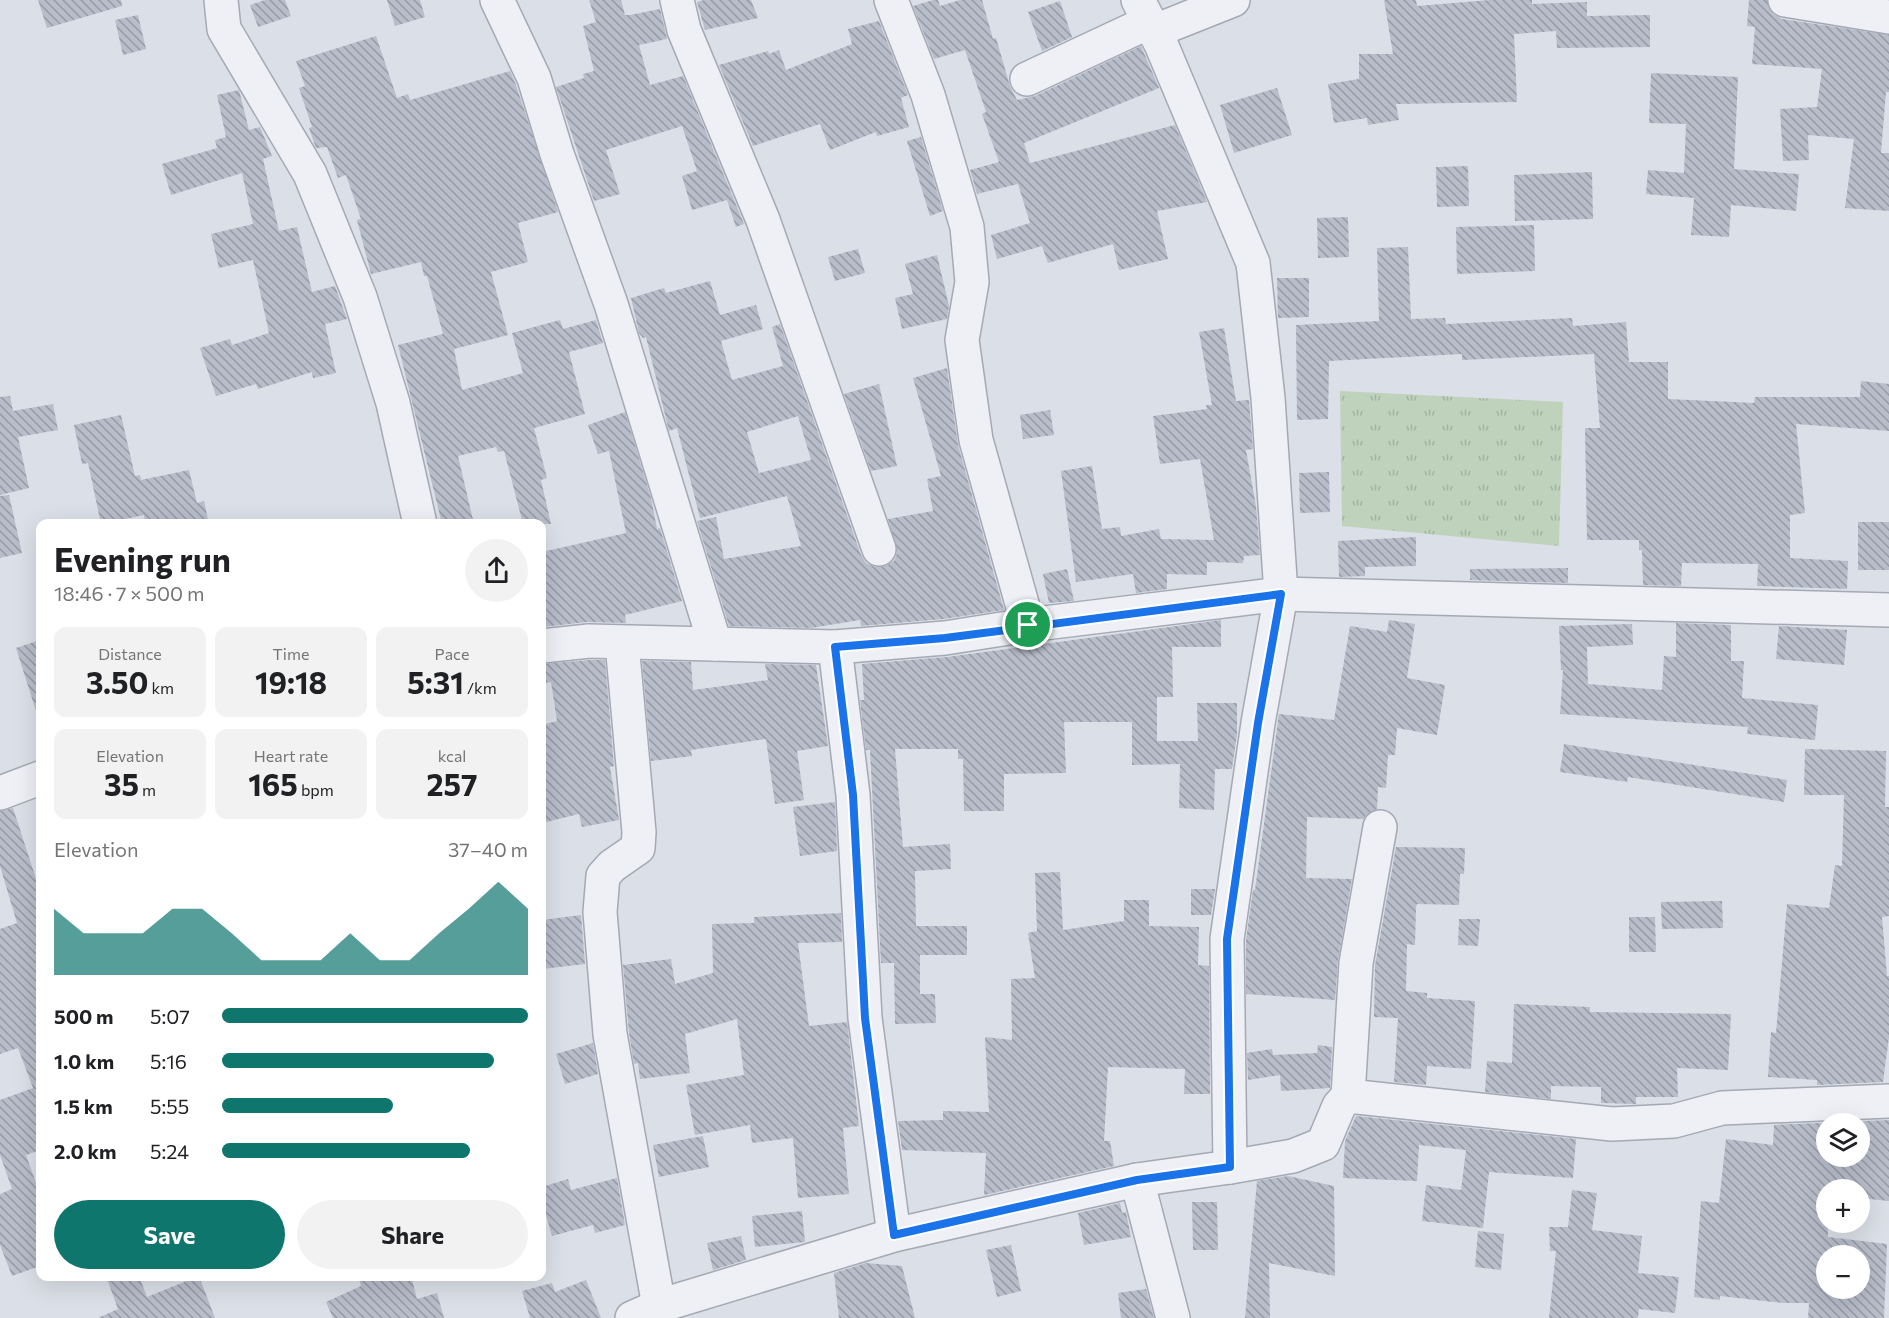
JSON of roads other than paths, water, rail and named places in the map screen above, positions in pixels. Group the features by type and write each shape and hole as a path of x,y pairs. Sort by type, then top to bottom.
{"street":[{"path":"221,0 224,29 310,174 360,297 393,403 419,519"},
{"path":"497,0 534,78 557,154 611,304 715,644"},
{"path":"677,0 684,30 763,220 879,549"},
{"path":"891,0 928,95 968,227 972,282 962,340 976,440 1028,625"},
{"path":"1027,79 1147,18 1233,0"},
{"path":"1785,0 1889,17"},
{"path":"1147,18 1253,263 1268,398 1281,594 1258,723 1227,939 1230,1167"},
{"path":"546,645 589,640 622,643 835,647 945,638 1028,625 1281,594 1889,610"},
{"path":"622,643 639,832 638,848 612,866 603,876 600,912 610,1034 645,1312 894,1235 1137,1180 1293,1156 1323,1144 1339,1106 1348,1096 1356,963 1380,827"},
{"path":"835,647 853,795 865,1018 894,1235"},
{"path":"0,793 36,780"},
{"path":"1348,1096 1612,1124 1674,1120 1722,1108 1889,1101"},
{"path":"1137,1180 1173,1318"}]}
